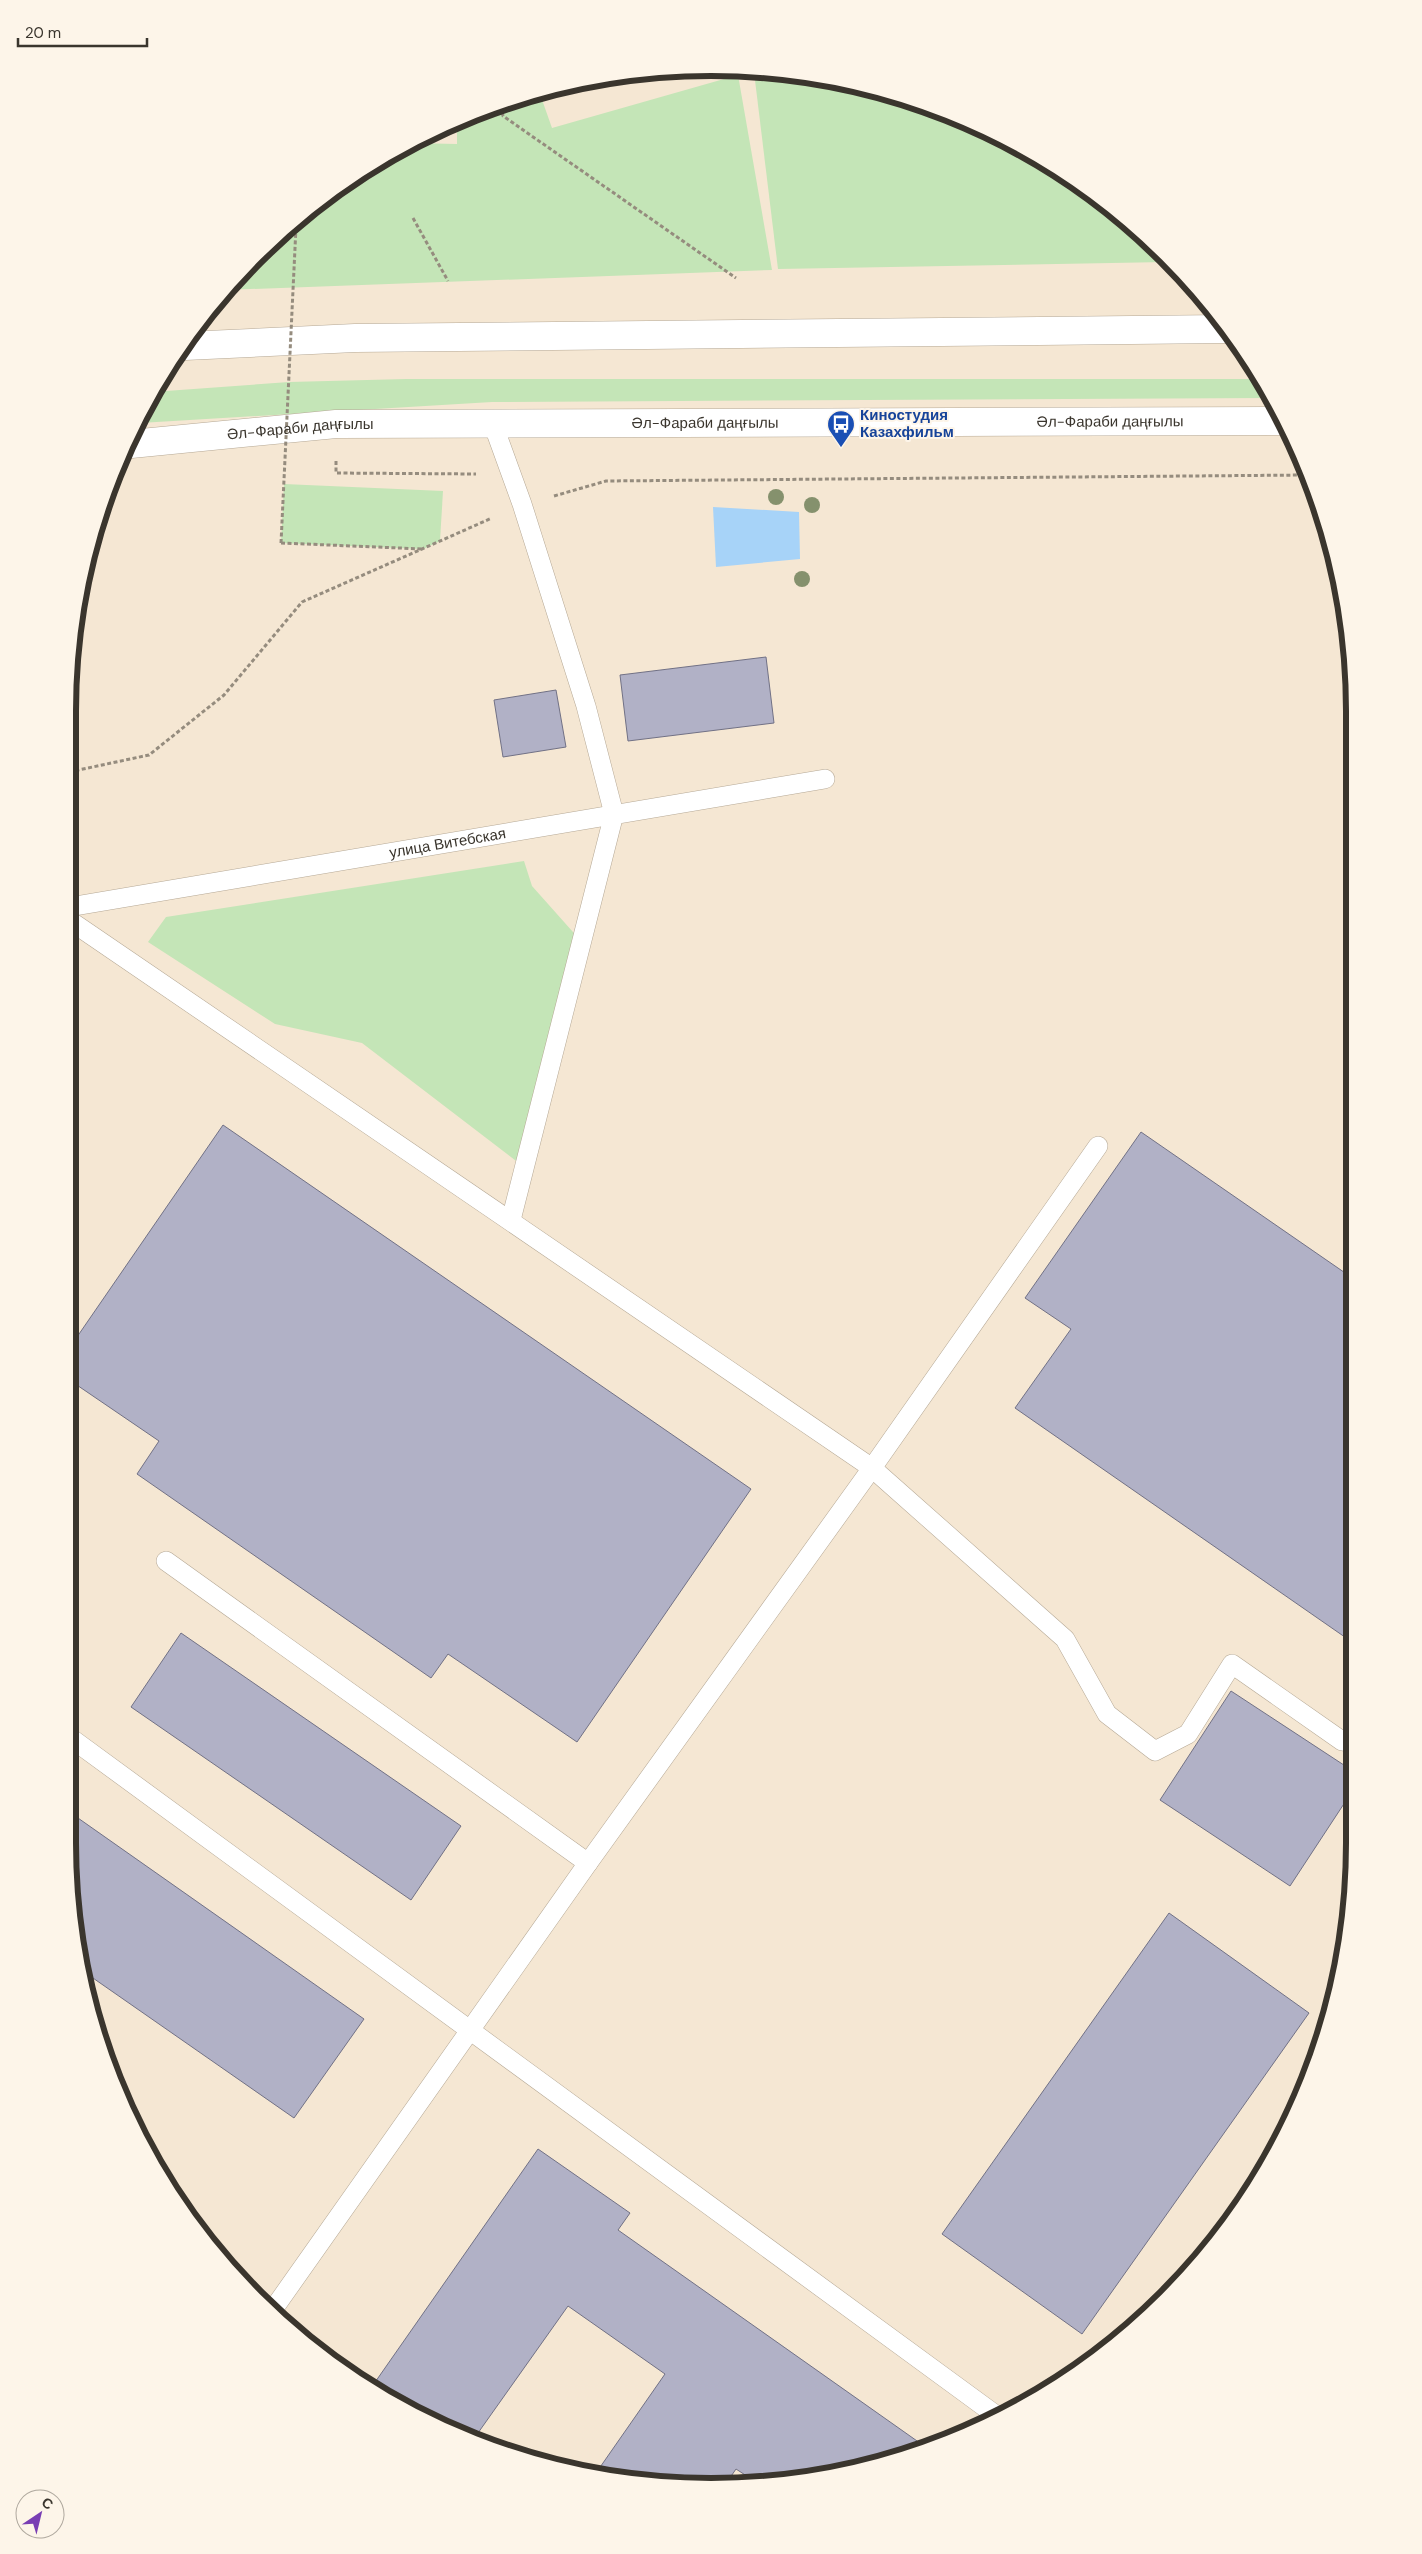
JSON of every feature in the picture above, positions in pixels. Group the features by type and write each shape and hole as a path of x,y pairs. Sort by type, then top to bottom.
{"main road":[{"path":"192,346 355,338 1218,329"},
{"name":"Әл-Фараби даңғылы","path":"136,444 336,424 1276,422"}],"lane":[{"path":"493,424 522,504 586,706 614,814 511,1220"},
{"name":"улица Витебская","path":"76,906 825,779"},
{"path":"76,925 872,1468 1065,1638 1107,1714 1155,1750 1188,1734 1232,1664 1346,1741"},
{"path":"276,2305 588,1863 872,1468 1098,1146"},
{"path":"166,1560 588,1863"},
{"path":"76,1742 992,2412"}],"path":[{"path":"502,112 502,116 736,278"},
{"path":"413,218 448,281"},
{"path":"296,231 281,542 424,549"},
{"path":"336,424 336,473 511,474"},
{"path":"76,771 149,755 224,695 302,602 522,504 606,481 1300,475"}],"green space":[{"path":"731,77 738,77 772,270 236,290 292,234 325,207 358,183 427,143 457,144 457,130 507,110 542,100 552,128"},
{"path":"755,78 835,88 875,98 915,110 992,142 1064,183 1130,234 1160,262 778,269"},
{"path":"406,379 1252,379 1263,398 492,402 146,423 163,391 289,382"},
{"path":"284,484 443,491 440,541 423,549 281,543"},
{"path":"524,861 532,886 581,941 524,1167 362,1043 275,1024 148,942 166,917"}],"water":[{"path":"713,507 799,512 800,559 716,567"}],"building":[{"path":"766,657 774,723 628,741 620,675"},
{"path":"556,690 566,747 503,757 494,700"},
{"path":"223,1125 751,1489 577,1742 448,1654 431,1678 137,1474 159,1441 76,1384 76,1338"},
{"path":"1141,1132 1346,1274 1346,1638 1015,1408 1071,1329 1025,1298"},
{"path":"181,1633 461,1826 411,1900 131,1707"},
{"path":"1231,1691 1346,1766 1346,1801 1290,1886 1160,1800"},
{"path":"76,1817 364,2019 294,2118 90,1976 82,1926 78,1885"},
{"path":"1169,1913 1309,2013 1082,2334 942,2234"},
{"path":"538,2149 630,2213 618,2230 919,2442 835,2466 753,2476 747,2476 736,2469 730,2477 711,2478 669,2476 600,2468 665,2374 568,2306 478,2433 430,2412 375,2382"}],"place":[{"name":"Киностудия Казахфильм","path":"841,448"}]}
